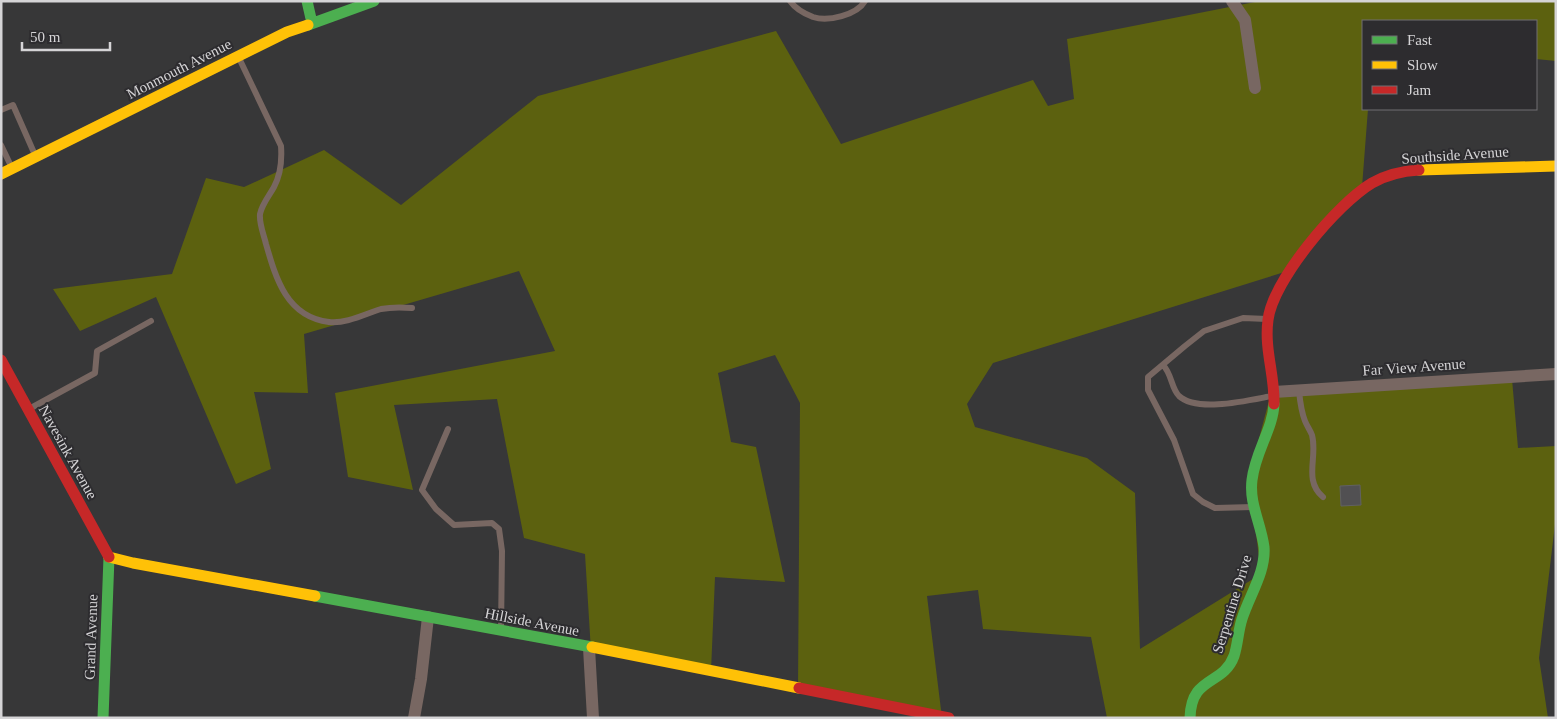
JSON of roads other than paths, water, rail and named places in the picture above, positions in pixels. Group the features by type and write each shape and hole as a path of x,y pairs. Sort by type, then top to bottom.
{"street":[{"path":"307,1 312,22"},
{"name":"Monmouth Avenue","path":"1,174 287,32 374,1"},
{"path":"1232,1 1245,20 1255,88"},
{"name":"Southside Avenue","path":"1340,211 1372,182 1393,175 1420,170 1556,166"},
{"name":"Serpentine Drive","path":"1190,718 1192,700 1198,690 1224,671 1230,664 1241,620 1258,579 1264,550 1250,491 1254,466 1274,410 1274,394 1267,344 1268,319 1272,303 1284,280 1304,252 1340,211"},
{"name":"Navesink Avenue","path":"1,360 109,557"},
{"name":"Far View Avenue","path":"1274,394 1299,390 1556,374"},
{"name":"Hillside Avenue","path":"109,557 677,664 949,718"},
{"name":"Grand Avenue","path":"103,718 109,557"},
{"path":"414,718 421,679 428,618"},
{"path":"589,648 594,718"}],"lane":[{"path":"790,1 802,12 815,18 830,18 843,16 855,11 865,1"},
{"path":"238,55 281,146 282,160 279,174 275,185 263,204 260,216 270,256 283,292 305,315 330,322 383,309 412,308"},
{"path":"1,110 13,105 36,157"},
{"path":"1,145 13,169"},
{"path":"1253,507 1215,508 1193,494 1174,440 1148,390 1148,377 1204,331 1243,318 1268,319"},
{"path":"28,410 95,373 97,351 151,321"},
{"path":"1164,365 1170,371 1172,384 1180,396 1195,403 1207,405 1274,394"},
{"path":"1299,390 1302,413 1312,435 1312,482 1316,492 1323,497"},
{"path":"448,429 422,490 436,509 454,525 492,523 499,529 502,551 501,631"}]}
